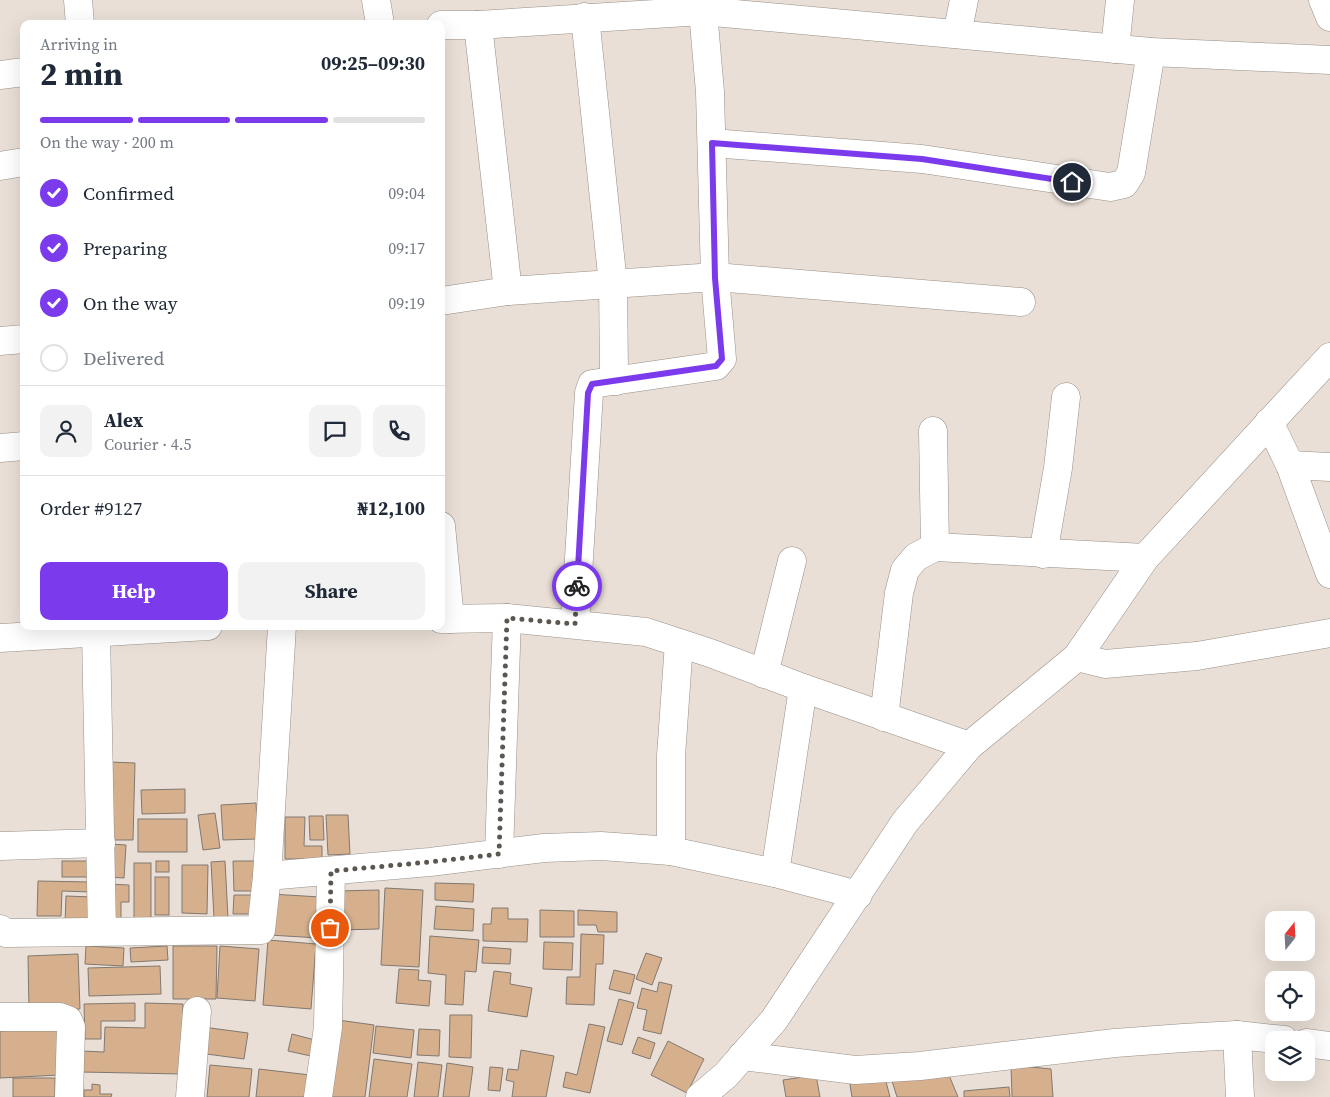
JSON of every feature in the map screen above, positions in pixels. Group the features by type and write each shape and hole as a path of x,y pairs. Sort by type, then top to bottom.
{"street":[{"path":"78,0 80,20"},
{"path":"376,0 379,20"},
{"path":"957,34 964,0"},
{"path":"1115,49 1120,0"},
{"path":"1323,0 1330,17"},
{"path":"575,624 588,393 592,384 716,366 722,359 715,278 710,92 703,5"},
{"path":"445,25 585,17 703,5 821,11 957,34 1115,49 1330,60"},
{"path":"585,17 613,284 614,372 616,382"},
{"path":"478,24 508,291"},
{"path":"712,143 922,159 1110,187 1124,184 1130,173 1151,52"},
{"path":"0,75 20,72"},
{"path":"0,166 20,163"},
{"path":"445,300 508,291 715,278 1021,302"},
{"path":"0,341 20,339"},
{"path":"700,1097 726,1074 774,1020 905,822 970,746 1077,657 1145,558 1330,357"},
{"path":"1043,554 1058,468 1066,397"},
{"path":"1269,422 1290,465 1330,574"},
{"path":"933,431 936,547"},
{"path":"0,448 20,446"},
{"path":"1290,465 1330,467"},
{"path":"884,717 899,593 906,570 916,557 936,547 1145,558"},
{"path":"764,674 792,561"},
{"path":"445,600 446,619 507,618 646,632 679,642 884,717 970,746"},
{"path":"499,854 507,618"},
{"path":"0,638 144,630"},
{"path":"2,932 261,930 282,630"},
{"path":"1077,657 1105,664 1197,656 1330,632"},
{"path":"96,633 102,932"},
{"path":"671,851 671,756 679,642"},
{"path":"774,873 803,688"},
{"path":"0,846 101,843"},
{"path":"266,876 430,862 544,848 601,846 671,851 774,873 858,895"},
{"path":"318,1097 328,1027 331,871"},
{"path":"190,1097 197,1011"},
{"path":"0,1017 60,1017 68,1020 71,1027 69,1097"},
{"path":"742,1056 855,1070 920,1066 1125,1043 1237,1035 1265,1038"},
{"path":"1237,1035 1240,1097"},
{"path":"1315,1044 1330,1046"}],"building":[{"path":"110,762 135,763 133,840 108,840"},
{"path":"185,789 185,813 142,814 141,790"},
{"path":"256,803 258,839 223,840 221,805"},
{"path":"215,813 220,848 203,850 198,815"},
{"path":"326,815 348,815 350,854 328,855"},
{"path":"309,816 323,816 324,840 310,840"},
{"path":"285,817 305,817 304,846 322,846 322,859 285,859"},
{"path":"138,819 187,819 187,852 138,852"},
{"path":"110,844 126,845 124,878 108,877"},
{"path":"62,861 88,861 88,877 62,877"},
{"path":"156,861 169,861 169,872 156,872"},
{"path":"225,861 228,918 214,918 211,862"},
{"path":"233,861 258,861 259,891 234,891"},
{"path":"134,863 151,863 151,920 134,920"},
{"path":"182,865 208,865 207,914 182,913"},
{"path":"155,877 169,877 169,915 155,915"},
{"path":"38,881 91,882 90,892 62,891 61,916 37,916"},
{"path":"435,883 474,884 473,902 435,900"},
{"path":"107,884 129,885 129,902 121,902 121,918 107,918"},
{"path":"385,888 423,890 419,967 381,965"},
{"path":"379,890 379,929 338,930 337,891"},
{"path":"271,894 320,897 319,938 269,935"},
{"path":"234,895 257,895 257,914 233,914"},
{"path":"66,896 93,897 92,925 65,924"},
{"path":"436,906 474,909 473,931 434,929"},
{"path":"492,908 508,908 508,919 528,919 527,942 483,941 483,924 491,924"},
{"path":"540,910 574,911 574,937 540,937"},
{"path":"578,910 617,912 617,932 598,932 596,925 578,925"},
{"path":"581,934 604,935 603,964 596,964 594,1005 566,1004 567,977 580,977"},
{"path":"430,936 479,940 476,972 465,971 463,1005 445,1004 446,975 428,973"},
{"path":"268,940 316,944 311,1009 263,1005"},
{"path":"544,942 573,943 572,970 543,969"},
{"path":"86,946 124,948 123,966 85,964"},
{"path":"167,946 168,960 131,962 130,948"},
{"path":"173,946 217,946 216,999 173,999"},
{"path":"220,946 259,949 255,1001 217,998"},
{"path":"483,947 511,949 510,964 482,963"},
{"path":"646,953 662,958 652,985 636,979"},
{"path":"78,954 80,1009 29,1011 28,956"},
{"path":"160,966 161,994 89,996 88,968"},
{"path":"399,969 419,970 418,980 431,981 429,1006 396,1003"},
{"path":"614,970 635,975 630,994 609,989"},
{"path":"494,971 511,973 510,984 532,988 527,1017 488,1011"},
{"path":"659,982 672,985 661,1034 643,1030 647,1010 637,1008 642,988 657,992"},
{"path":"619,999 634,1003 622,1045 607,1041"},
{"path":"135,1003 135,1021 101,1021 101,1039 85,1039 84,1004"},
{"path":"145,1003 183,1004 182,1074 81,1072 81,1051 104,1052 105,1027 145,1028"},
{"path":"450,1015 472,1015 471,1058 449,1057"},
{"path":"338,1020 374,1025 365,1097 329,1097"},
{"path":"589,1024 605,1027 590,1093 563,1087 566,1072 577,1075"},
{"path":"376,1026 414,1030 411,1058 373,1053"},
{"path":"203,1027 248,1033 244,1059 199,1053"},
{"path":"57,1028 60,1075 0,1078 0,1031"},
{"path":"419,1029 440,1030 439,1056 417,1055"},
{"path":"292,1034 315,1040 311,1056 288,1051"},
{"path":"638,1037 655,1043 650,1059 632,1053"},
{"path":"668,1041 704,1059 687,1093 651,1075"},
{"path":"521,1050 554,1056 546,1097 512,1097 514,1082 506,1080 508,1069 518,1070"},
{"path":"374,1059 412,1064 407,1097 369,1097"},
{"path":"418,1062 442,1065 438,1097 414,1097"},
{"path":"447,1063 473,1067 469,1097 443,1097"},
{"path":"210,1065 252,1069 249,1097 207,1097"},
{"path":"1011,1065 1051,1069 1053,1097 1012,1097"},
{"path":"490,1067 503,1068 500,1091 488,1090"},
{"path":"946,1068 958,1097 897,1097 892,1081"},
{"path":"259,1069 310,1075 307,1097 256,1097"},
{"path":"816,1075 820,1097 786,1097 783,1080"},
{"path":"13,1078 55,1078 55,1097 13,1097"},
{"path":"885,1078 890,1097 852,1097 849,1079"},
{"path":"92,1084 100,1085 100,1094 112,1094 111,1097 84,1097 84,1090 92,1090"},
{"path":"1009,1087 1010,1097 964,1097 964,1091"}],"way so far":[{"path":"330,928 331,871 499,854 507,618 575,624 577,586"}],"route":[{"path":"577,586 588,393 592,384 716,366 722,359 715,278 712,143 922,159 1072,182"}]}
